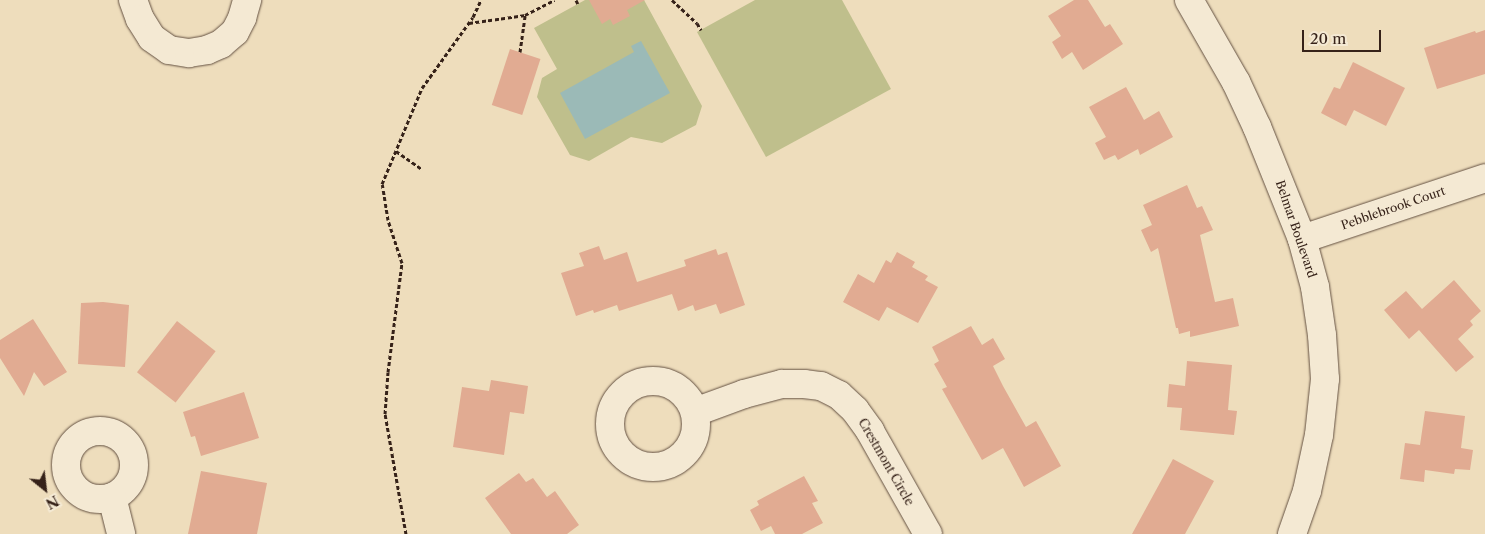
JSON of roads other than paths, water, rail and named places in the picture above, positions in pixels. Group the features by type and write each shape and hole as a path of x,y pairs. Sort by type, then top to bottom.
{"street":[{"path":"133,0 140,19 152,38 169,50 189,53 207,50 228,38 242,18 247,0"},
{"name":"Belmar Boulevard","path":"1189,0 1236,82 1257,127 1302,239 1315,287 1322,335 1325,379 1319,435 1308,491 1292,534"},
{"name":"Pebblebrook Court","path":"1302,239 1485,178"},
{"name":"Crestmont Circle","path":"695,412 744,394 782,384 821,386 839,395 855,410 870,431 928,534"},
{"path":"112,497 121,534"}],"water":[{"path":"641,41 670,93 585,139 560,93 634,52 631,46"}]}
